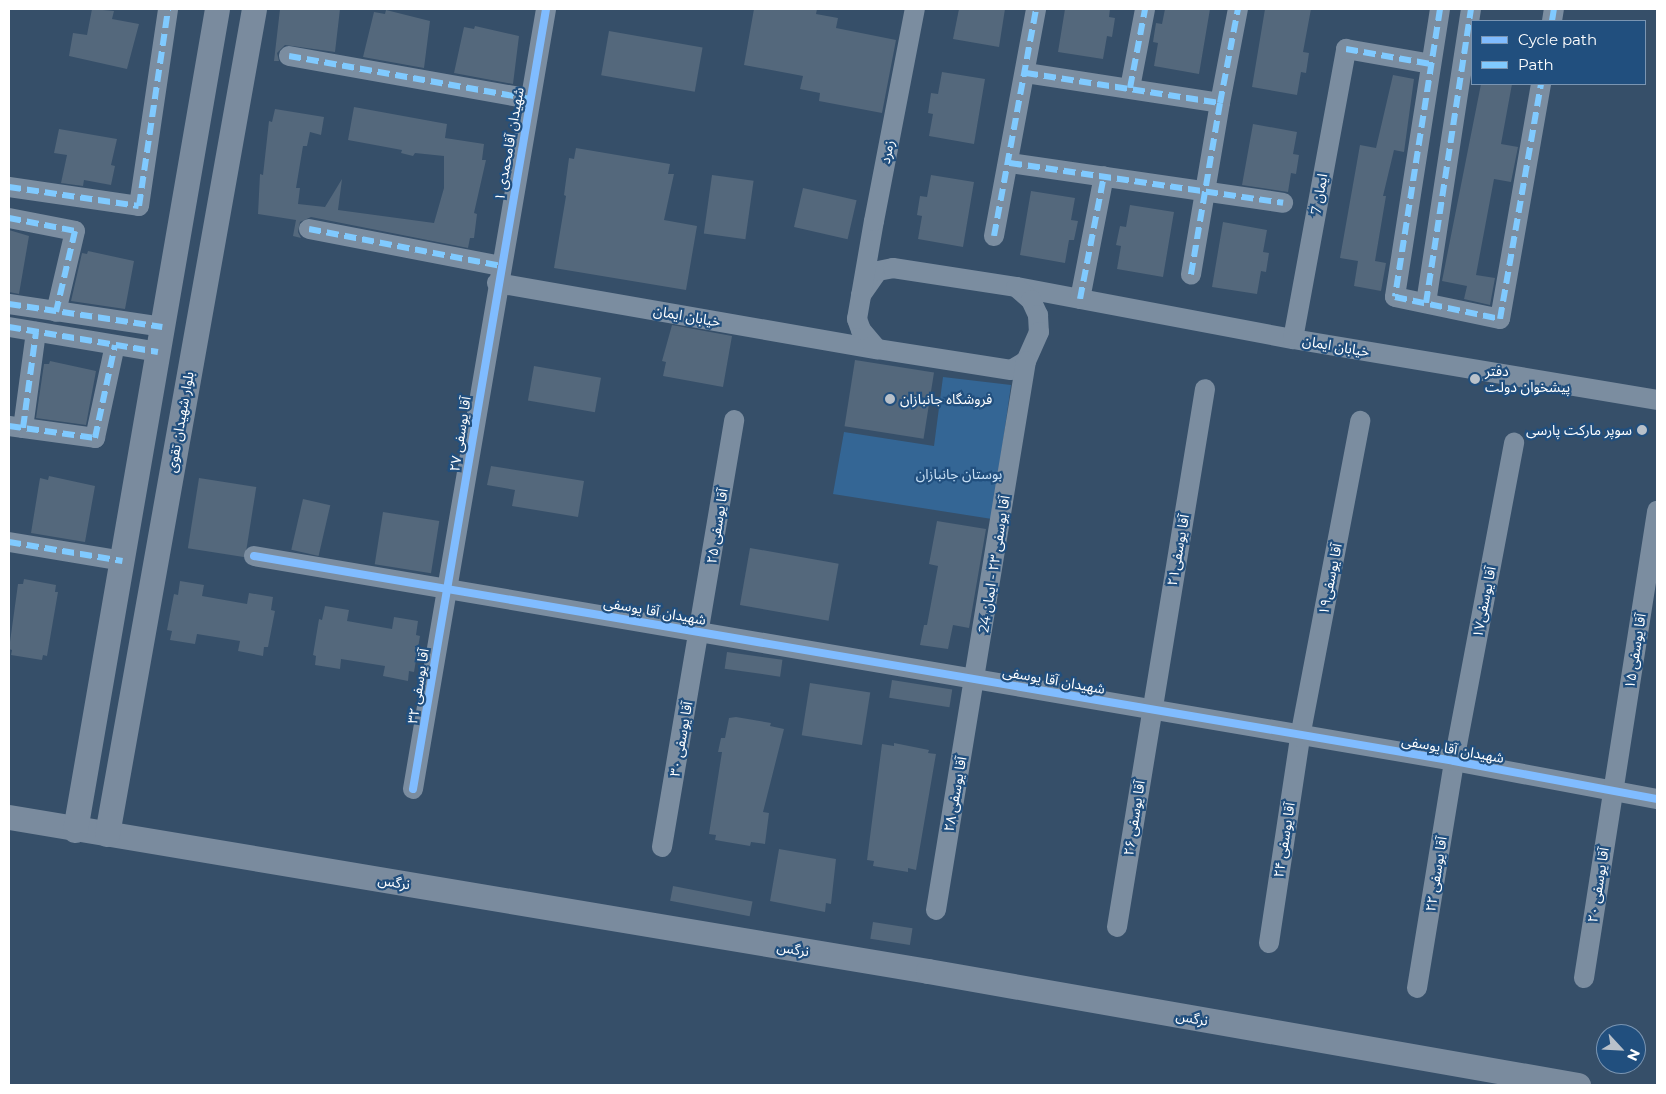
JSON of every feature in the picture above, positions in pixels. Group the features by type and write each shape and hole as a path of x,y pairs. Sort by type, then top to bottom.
{"main road":[{"path":"76,830 217,9"},
{"name":"بلوار شهیدان تقوی","path":"107,834 254,9"},
{"name":"نرگس","path":"9,817 76,830 928,971 1578,1085"}],"street":[{"path":"9,187 139,206 168,9"},
{"name":"شهیدان آقامحمدی ۱","path":"499,275 546,9"},
{"name":"زمرد","path":"843,343 853,336 857,319 915,9"},
{"path":"994,236 1010,163 1036,9"},
{"path":"1130,88 1145,9"},
{"path":"1190,274 1238,9"},
{"path":"1440,9 1394,297 1500,319 1541,85"},
{"path":"1426,303 1471,9"},
{"name":"ایمان 7","path":"1293,339 1346,49 1431,64"},
{"path":"289,56 530,99"},
{"path":"1026,73 1220,103"},
{"path":"1010,163 1283,203"},
{"path":"1080,299 1104,176"},
{"path":"9,218 75,231 56,312"},
{"path":"861,295 878,271 893,268 880,253 874,221"},
{"name":"خیابان ایمان","path":"309,229 499,275 843,343 997,369 1011,370 1026,361"},
{"name":"خیابان ایمان","path":"893,268 1016,287 1293,339 1657,400"},
{"name":"آقا یوسفی ۲۷","path":"447,588 499,275"},
{"name":"آقا یوسفی ۲۳ - ایمان 24","path":"975,679 1026,361 1039,332 1038,315 1031,300 1016,287"},
{"path":"9,304 162,327"},
{"path":"857,319 861,330 877,349"},
{"path":"9,327 158,352"},
{"path":"36,332 16,427 94,438 115,345"},
{"name":"آقا یوسفی۲۱","path":"1151,710 1205,390"},
{"name":"آقا یوسفی ۲۵","path":"700,632 734,420"},
{"name":"آقا یوسفی۱۹","path":"1300,737 1360,421"},
{"name":"آقا یوسفی۱۷","path":"1454,761 1514,443"},
{"name":"آقا یوسفی ۱۵","path":"1612,791 1657,511"},
{"path":"9,542 122,561"},
{"name":"شهیدان آقا یوسفی","path":"254,556 975,679 1300,737 1454,761 1657,799"},
{"name":"آقا یوسفی ۳۲","path":"413,789 447,588"},
{"name":"آقا یوسفی ۳۰","path":"662,847 700,632"},
{"name":"آقا یوسفی ۲۸","path":"936,910 975,679"},
{"name":"آقا یوسفی ۲۶","path":"1117,927 1151,710"},
{"name":"آقا یوسفی ۲۴","path":"1268,943 1300,737"},
{"name":"آقا یوسفی ۲۲","path":"1417,988 1454,761"},
{"name":"آقا یوسفی ۲۰","path":"1584,978 1612,791"}],"green space":[{"name":"بوستان جانبازان","path":"943,377 1011,385 992,519 833,494 844,432 934,446"}],"building":[{"path":"92,9 114,11 112,19 139,24 127,69 69,56 73,33 87,35"},
{"path":"280,9 340,9 335,52 285,45 277,53 279,61 274,61"},
{"path":"754,9 817,9 816,14 838,18 836,28 896,40 882,113 819,101 820,93 800,89 803,76 744,65"},
{"path":"959,9 1005,9 999,47 953,39"},
{"path":"1065,9 1110,9 1109,17 1115,18 1112,37 1107,36 1103,59 1058,52"},
{"path":"1165,9 1210,9 1199,74 1154,66 1158,43 1153,42 1156,23 1162,24"},
{"path":"1265,9 1311,9 1303,52 1309,53 1306,73 1301,72 1297,95 1252,87"},
{"path":"386,10 430,21 424,68 363,57 374,12 385,14"},
{"path":"475,26 519,36 513,84 454,73 464,27 474,29"},
{"path":"609,31 703,47 695,92 601,75"},
{"path":"942,72 985,79 974,144 929,136 933,114 928,113 931,93 938,94"},
{"path":"1393,75 1414,79 1404,152 1394,150 1383,196 1386,196 1375,261 1386,263 1381,291 1354,286 1358,261 1340,258 1360,145 1376,148"},
{"path":"1481,85 1512,85 1501,144 1518,147 1511,182 1494,179 1476,275 1495,278 1490,305 1464,299 1467,286 1442,281"},
{"path":"354,107 447,124 445,138 484,144 482,160 486,160 474,213 477,214 474,238 470,238 468,248 311,217 300,222 298,232 301,238 293,236 296,220 258,214 260,174 263,175 269,121 272,122 275,109 324,117 321,135 310,132 307,146 303,146 296,188 300,188 298,204 325,207 342,179 338,210 434,223 444,188 444,156 415,153 413,156 401,153 402,150 348,140"},
{"path":"1253,124 1297,132 1293,154 1299,155 1296,174 1291,173 1288,192 1242,185"},
{"path":"59,129 117,139 111,165 115,166 111,185 84,180 83,186 61,183 67,155 54,153"},
{"path":"576,148 670,164 668,174 674,174 664,220 697,226 686,290 554,268 566,196 564,195 569,158 574,159"},
{"path":"712,175 754,181 745,239 704,233"},
{"path":"931,175 974,182 963,247 918,239 922,216 917,215 920,196 927,197"},
{"path":"803,188 857,200 848,239 794,227"},
{"path":"1031,191 1075,198 1071,220 1078,221 1074,240 1069,240 1065,263 1020,255"},
{"path":"1130,205 1174,212 1163,277 1117,269 1121,246 1116,245 1120,226 1126,227"},
{"path":"1223,222 1267,230 1263,252 1269,253 1266,272 1261,271 1257,294 1212,287"},
{"path":"9,230 29,236 19,294 9,292"},
{"path":"88,251 134,261 125,309 71,301 82,253 87,254"},
{"path":"672,325 732,336 723,387 663,376 666,362 662,361"},
{"name":"فروشگاه جانبازان","path":"855,360 934,373 924,439 845,426"},
{"path":"50,361 96,371 86,425 36,418 44,364 49,364"},
{"path":"534,366 601,378 595,412 528,400"},
{"path":"491,466 584,481 578,517 512,506 515,490 487,485"},
{"path":"49,476 95,486 85,542 31,533 40,478 48,480"},
{"path":"199,478 256,487 245,557 188,548"},
{"path":"303,499 330,505 319,556 291,550"},
{"path":"383,512 439,521 431,573 375,564"},
{"path":"937,521 986,529 969,628 953,625 948,649 920,645 924,625 927,625 938,566 929,564"},
{"path":"750,548 839,564 829,621 740,605"},
{"path":"24,579 56,585 55,592 58,592 47,656 43,655 42,660 11,655 12,650 9,649 18,584 23,584"},
{"path":"180,581 204,585 202,596 247,604 249,593 273,597 271,610 275,611 268,647 264,647 263,656 238,651 240,641 197,634 195,644 170,640 172,631 167,630 174,594 178,595"},
{"path":"325,606 349,610 347,621 392,629 394,617 418,621 416,635 420,636 414,672 409,671 408,681 383,676 385,666 341,659 340,669 315,665 316,656 313,655 319,619 322,620"},
{"path":"727,652 782,660 780,677 725,669"},
{"path":"892,680 952,690 949,707 889,698"},
{"path":"810,683 870,693 862,745 802,735"},
{"path":"736,717 771,723 770,726 784,729 763,812 769,813 765,844 751,842 750,846 715,840 716,835 709,834 722,752 718,752 721,738 725,738 729,718"},
{"path":"894,743 929,750 928,753 936,754 916,870 908,868 908,872 873,866 874,861 867,860 882,744 894,746"},
{"path":"779,849 836,859 831,904 826,903 825,912 770,901"},
{"path":"673,886 753,901 750,916 670,901"},
{"path":"873,922 913,928 910,945 870,939"}],"marked path":[{"path":"9,187 139,206 168,9"},
{"path":"994,236 1036,9"},
{"path":"1130,88 1145,9"},
{"path":"1220,103 1238,9"},
{"path":"1440,9 1395,297 1500,319 1541,85"},
{"path":"1426,303 1471,9"},
{"path":"1552,20 1554,9"},
{"path":"1346,49 1431,64"},
{"path":"289,56 530,99"},
{"path":"1026,73 1220,103 1191,275"},
{"path":"1010,163 1283,203"},
{"path":"1080,299 1104,176"},
{"path":"9,218 75,231 56,312"},
{"path":"309,229 501,266"},
{"path":"9,304 162,327"},
{"path":"9,327 158,352"},
{"path":"23,428 36,332"},
{"path":"9,426 95,438 115,345"},
{"path":"9,542 122,561"}],"cycle path":[{"path":"413,789 546,9"},
{"path":"254,556 1454,761 1657,799"}],"place":[{"name":"دفتر پیشخوان دولت","path":"1475,379"},
{"name":"فروشگاه جانبازان","path":"890,399"},
{"name":"سوپر مارکت پارسی","path":"1642,430"}]}
